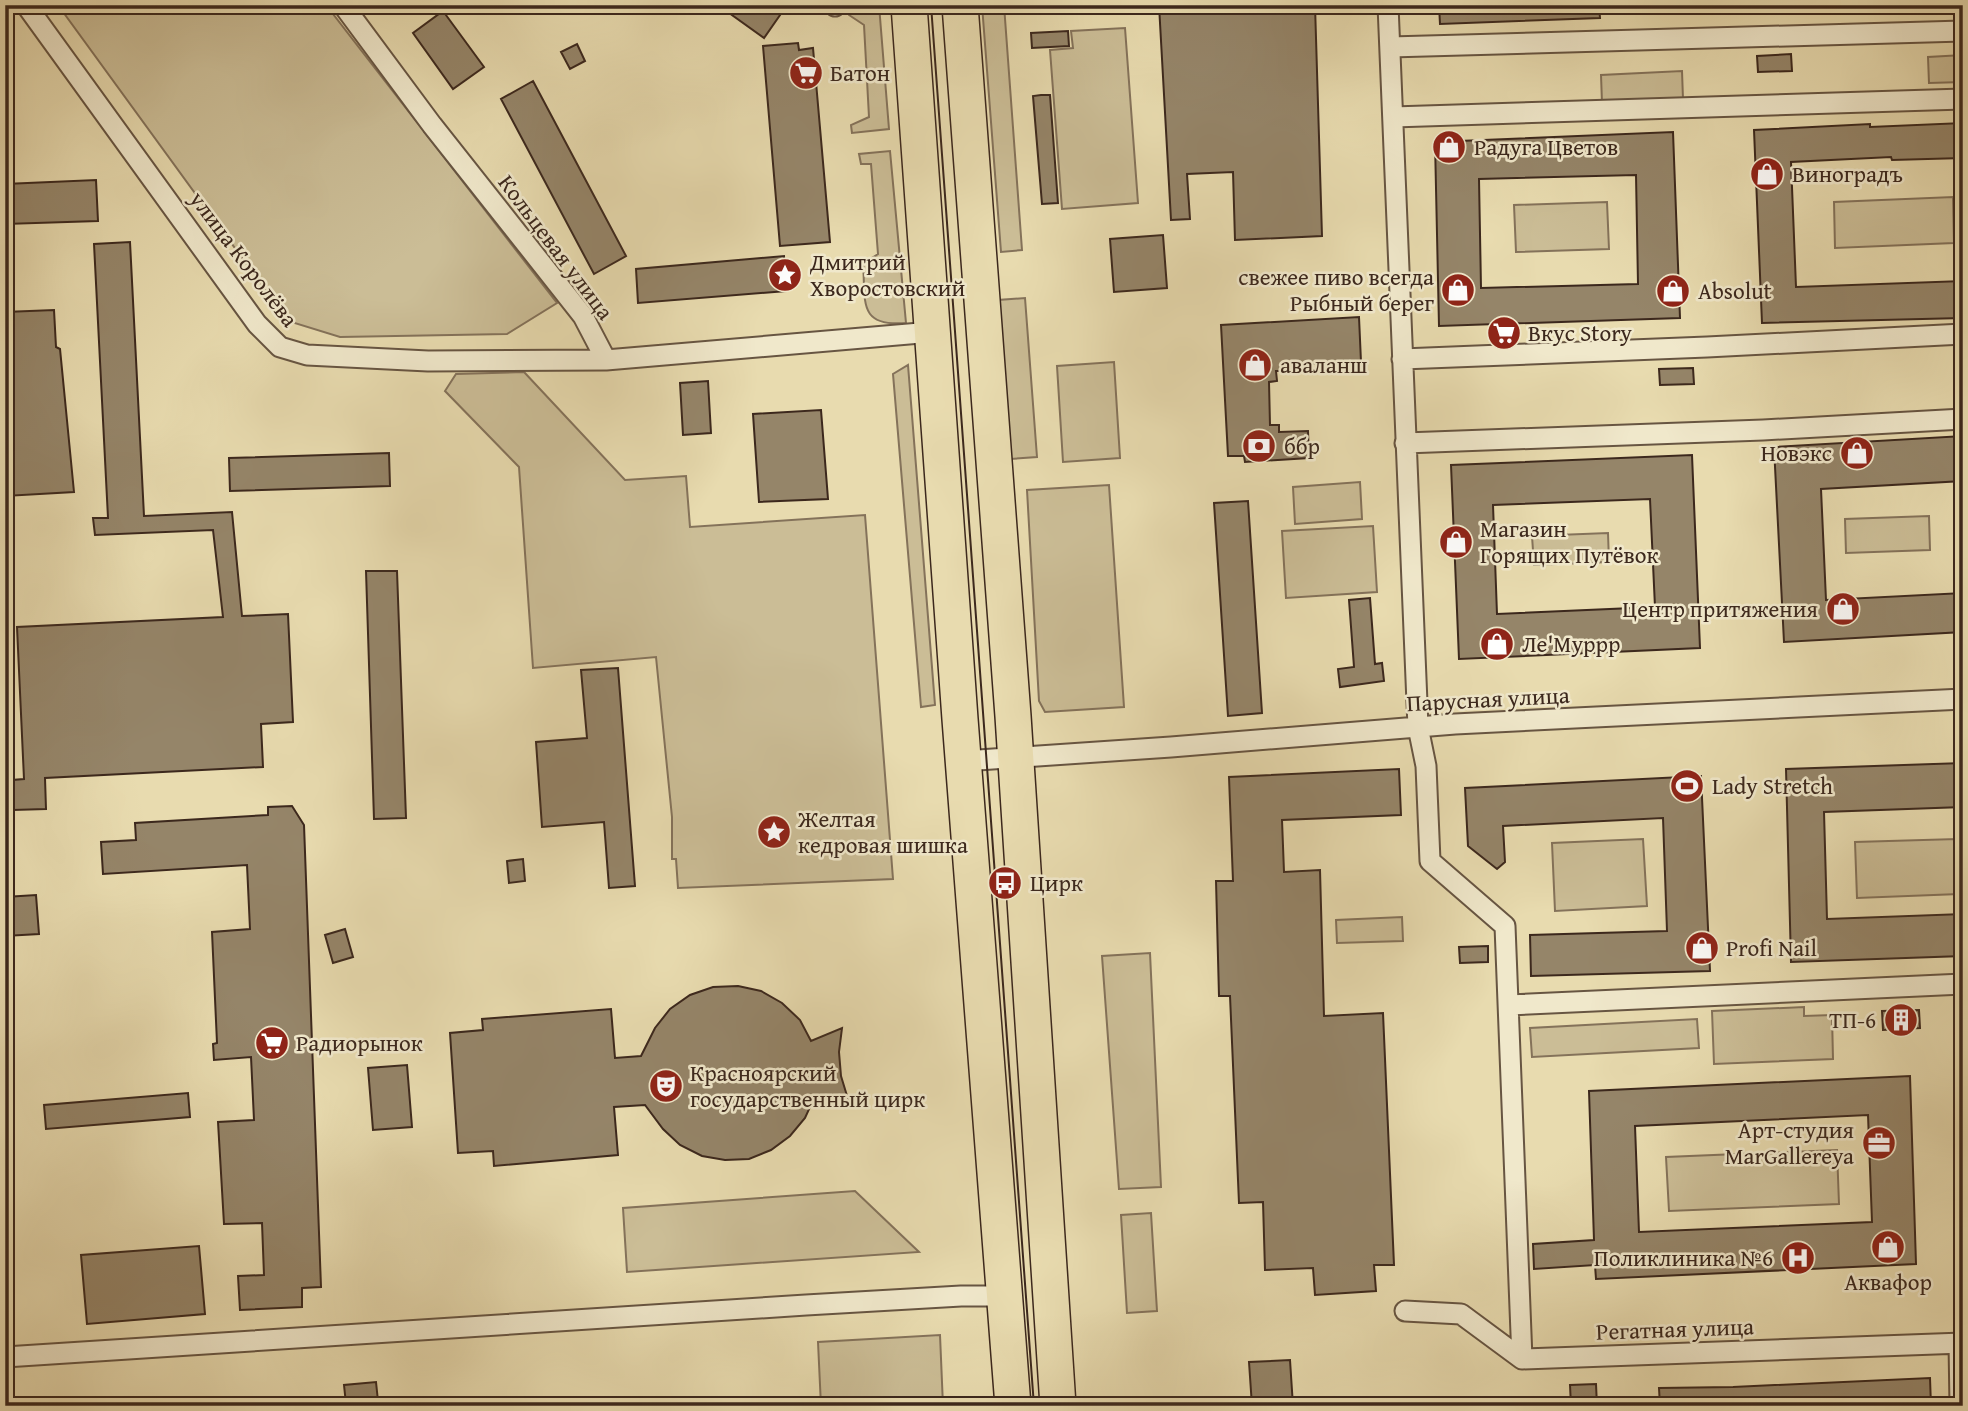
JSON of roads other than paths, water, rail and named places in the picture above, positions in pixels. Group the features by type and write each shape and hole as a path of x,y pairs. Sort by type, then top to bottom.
{"highway":[{"path":"909,5 1013,1406"},
{"path":"960,5 1016,758 1058,1406"}],"street":[{"name":"улица Королёва","path":"26,5 257,324 280,347 307,355 428,360 606,360"},
{"name":"Кольцевая улица","path":"343,5 432,124 583,316 606,360"},
{"path":"1388,5 1418,727 1426,766 1430,862 1504,926 1522,1359"},
{"path":"1390,47 1963,31"},
{"path":"1393,117 1963,99"},
{"path":"606,360 932,332"},
{"path":"1402,359 1963,334"},
{"path":"1405,443 1763,430 1963,419"},
{"name":"Парусная улица","path":"964,761 1418,727 1963,699"},
{"path":"1509,1005 1963,984"},
{"path":"5,1357 806,1305 1004,1296"},
{"path":"1405,1311 1461,1314 1522,1359"},
{"path":"1960,1406 1961,1343"},
{"name":"Регатная улица","path":"1522,1359 1961,1343"}],"tram line":[{"path":"931,5 1034,1406"}],"place":[{"name":"Батон","path":"806,73"},
{"name":"Радуга Цветов","path":"1449,147"},
{"name":"Виноградъ","path":"1767,174"},
{"name":"Дмитрий Хворостовский","path":"785,275"},
{"name":"свежее пиво всегда Рыбный берег","path":"1458,290"},
{"name":"Absolut","path":"1673,291"},
{"name":"Вкус Story","path":"1504,333"},
{"name":"аваланш","path":"1255,365"},
{"name":"ббр","path":"1259,446"},
{"name":"Новэкс","path":"1857,453"},
{"name":"Магазин Горящих Путёвок","path":"1456,542"},
{"name":"Центр притяжения","path":"1843,609"},
{"name":"Ле'Муррр","path":"1497,644"},
{"name":"Lady Stretch","path":"1687,786"},
{"name":"Желтая кедровая шишка","path":"774,832"},
{"name":"Цирк","path":"1005,883"},
{"name":"Profi Nail","path":"1702,948"},
{"name":"ТП-6","path":"1901,1020"},
{"name":"Радиорынок","path":"272,1043"},
{"name":"Красноярский государственный цирк","path":"666,1086"},
{"name":"Арт-студия MarGallereya","path":"1879,1143"},
{"name":"Аквафор","path":"1888,1247"},
{"name":"Поликлиника №6","path":"1798,1258"}]}
